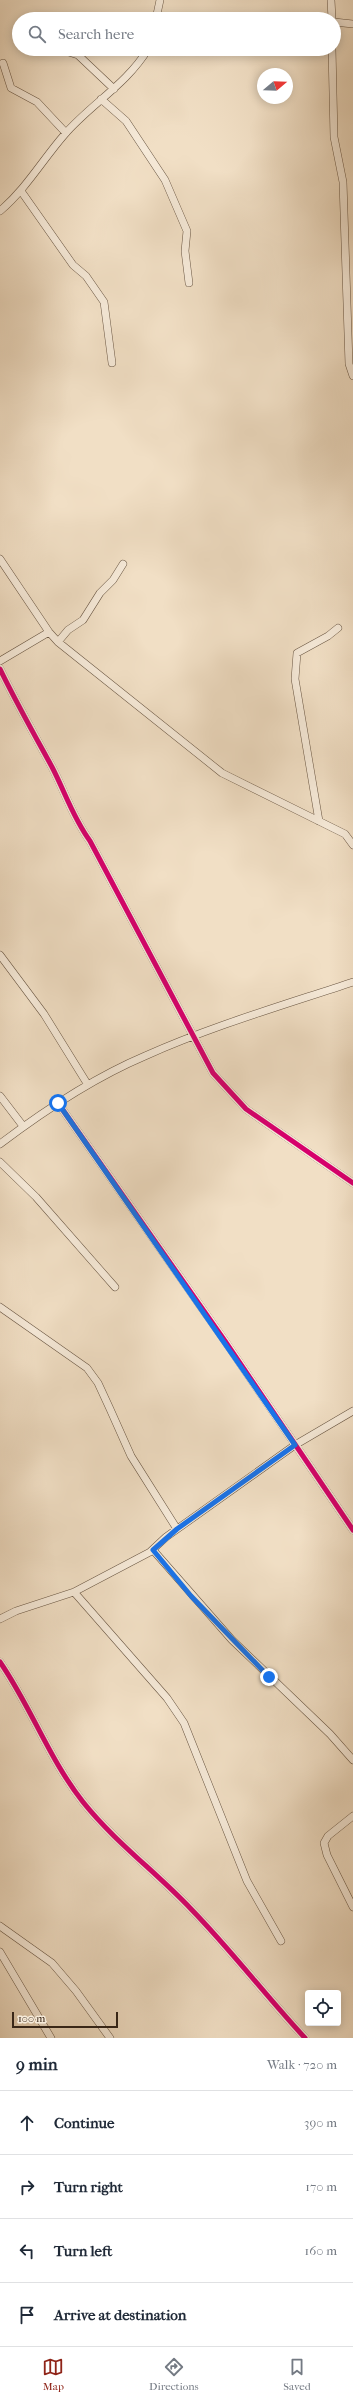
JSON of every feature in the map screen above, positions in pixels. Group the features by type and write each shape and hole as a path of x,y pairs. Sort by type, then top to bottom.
{"street":[{"path":"157,12 160,0"},
{"path":"330,0 331,12"},
{"path":"341,23 353,24"},
{"path":"79,56 114,89"},
{"path":"0,211 21,191 66,133 101,99 114,89 135,68 143,56"},
{"path":"332,56 334,138 342,182 348,364 353,376"},
{"path":"3,63 11,88 37,102 66,133"},
{"path":"101,99 126,121 165,180 187,231 185,251 189,283"},
{"path":"21,191 73,265 86,276 104,302 112,363"},
{"path":"0,559 49,632 58,642 222,773 345,834 353,845"},
{"path":"58,642 68,630 83,620 100,593 113,580 123,564"},
{"path":"319,821 296,679 298,653 328,636 338,628"},
{"path":"0,661 49,632"},
{"path":"0,669 30,730 52,768 78,824 90,841 195,1036 213,1073 246,1109 353,1183"},
{"path":"0,955 44,1014 88,1085"},
{"path":"0,1144 23,1126 58,1103 88,1085 144,1056 195,1036 353,982"},
{"path":"0,1096 23,1126"},
{"path":"58,1103 353,1530"},
{"path":"0,1162 36,1197 115,1287"},
{"path":"0,1306 87,1368 98,1383 131,1456 177,1529"},
{"path":"0,1619 16,1611 74,1592 153,1550 177,1529 295,1445 353,1411"},
{"path":"153,1550 232,1640 330,1734 353,1760"},
{"path":"74,1592 167,1698 184,1723 247,1881 281,1942"},
{"path":"0,1662 18,1689 41,1735 82,1801 104,1827 192,1909 305,2038"},
{"path":"353,1816 328,1836 324,1843 326,1855 353,1907"},
{"path":"0,1926 52,1963 76,1991 110,2038"},
{"path":"0,1952 51,2038"}],"cycle path":[{"path":"0,669 52,767 79,823 213,1073 246,1109 353,1183"},
{"path":"58,1103 225,1341 353,1530"},
{"path":"0,1662 60,1768 95,1817 178,1895 305,2038"}],"route":[{"path":"58,1103 225,1341 295,1445 212,1506 166,1537 153,1550 191,1596 269,1677"}]}
